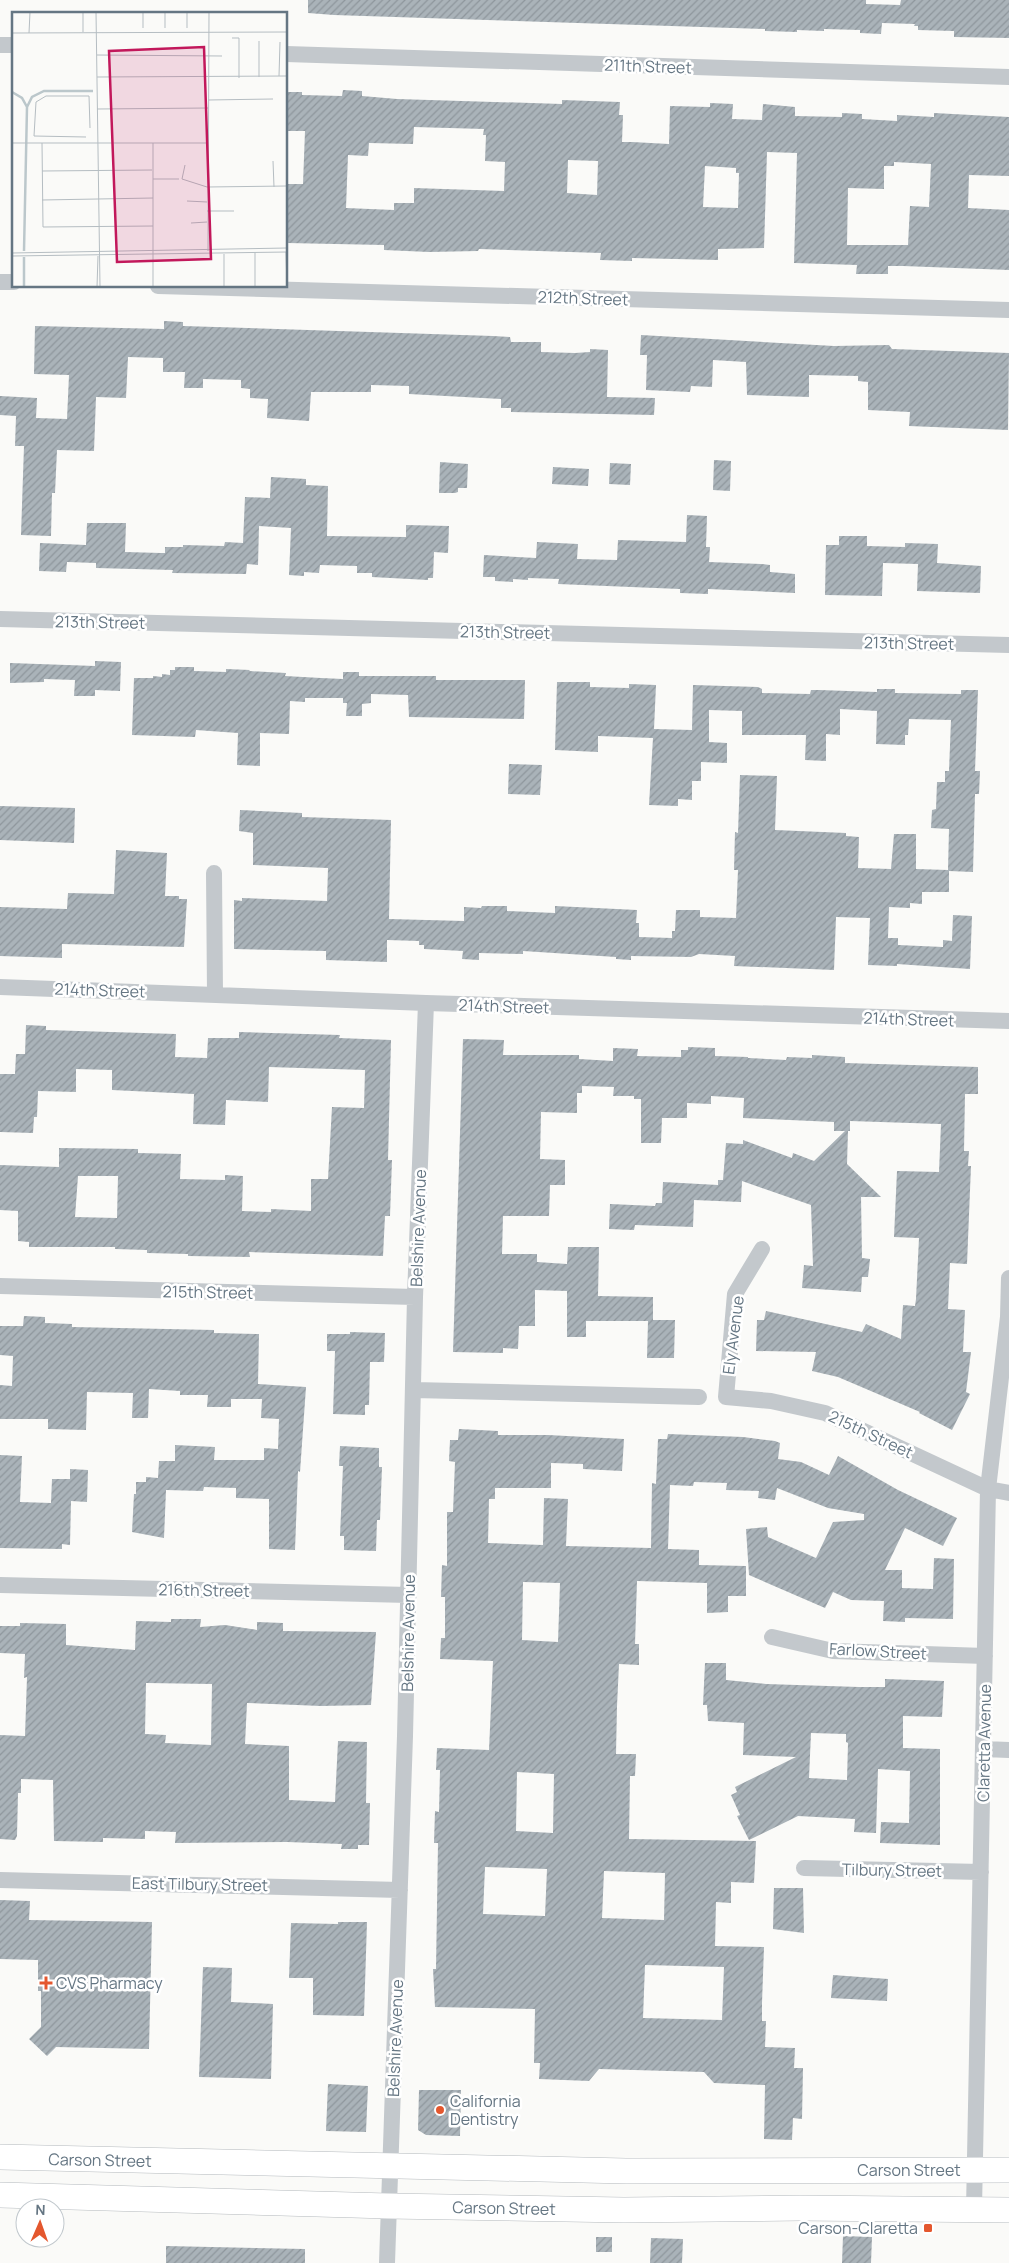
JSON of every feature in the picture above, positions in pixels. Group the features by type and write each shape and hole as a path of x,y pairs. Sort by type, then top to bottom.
{"main road":[{"name":"Carson Street","path":"0,2157 626,2171 1009,2170"},
{"name":"Carson Street","path":"0,2195 388,2206 624,2210 1009,2210"}],"street":[{"name":"211th Street","path":"288,54 1009,77"},
{"name":"212th Street","path":"229,288 1009,310"},
{"name":"213th Street","path":"0,619 1009,645"},
{"path":"214,874 214,994"},
{"name":"214th Street","path":"0,987 426,1003 1009,1021"},
{"name":"Belshire Avenue","path":"388,2263 388,2206 409,1595 415,1297 426,1003"},
{"name":"Ely Avenue","path":"726,1397 735,1294 762,1249"},
{"name":"Claretta Avenue","path":"974,2209 988,1489 1008,1318 1009,1278"},
{"name":"215th Street","path":"0,1286 415,1297"},
{"path":"414,1390 700,1397"},
{"name":"215th Street","path":"726,1397 771,1401 825,1413 988,1489 1009,1493"},
{"name":"216th Street","path":"0,1585 409,1595"},
{"name":"Farlow Street","path":"772,1637 834,1651 985,1656"},
{"path":"984,1749 1009,1750"},
{"name":"Tilbury Street","path":"804,1868 981,1872"},
{"name":"East Tilbury Street","path":"0,1880 400,1890"}],"building":[{"path":"308,0 866,0 866,4 900,5 901,0 1009,0 1009,38 954,37 954,31 918,30 918,26 914,26 915,24 882,23 881,34 860,33 860,30 824,29 824,31 797,30 797,32 765,31 765,29 334,15 308,13"},
{"path":"343,90 362,91 362,96 397,99 562,104 562,100 620,102 619,115 623,115 622,142 669,144 670,106 710,107 710,103 733,104 732,119 762,120 763,104 795,107 795,116 842,117 842,113 862,114 862,119 897,121 897,115 934,117 934,113 1009,117 1009,176 969,175 968,208 1009,210 1009,270 888,266 888,274 856,274 857,265 794,263 797,153 767,152 764,248 718,249 718,260 632,258 632,261 600,260 601,253 479,249 478,251 429,252 384,250 384,245 288,243 288,184 303,184 305,131 288,131 288,92 302,92 302,95 342,96","holes":["414,127 484,129 483,135 486,135 485,161 505,162 504,191 414,188 414,203 394,203 394,210 346,208 348,155 368,156 369,143 413,144","568,160 598,161 597,195 567,193","894,162 931,164 929,207 910,206 908,245 847,245 848,188 884,189 884,166 894,166","705,166 736,168 736,173 739,173 738,208 703,207"]},
{"path":"164,321 183,322 183,326 510,337 511,342 541,342 541,352 575,353 590,352 590,349 608,350 607,397 655,398 654,415 511,412 511,408 501,408 501,399 409,394 409,386 371,385 371,392 311,392 309,421 267,418 268,399 250,398 250,389 241,388 241,380 203,379 203,388 184,388 185,372 163,372 163,358 128,357 126,398 96,397 94,451 57,450 55,493 52,493 51,536 21,535 24,446 15,446 16,416 0,415 0,396 37,398 36,418 67,419 69,375 34,374 35,326 164,329"},
{"path":"641,335 834,346 889,345 892,349 1009,353 1008,430 909,426 910,412 868,410 868,382 858,381 858,376 809,375 809,397 747,395 746,362 713,360 712,387 691,386 690,392 646,390 647,355 640,355"},
{"path":"714,460 731,461 730,491 713,490"},
{"path":"440,462 468,464 467,488 458,488 458,492 455,493 439,493"},
{"path":"610,463 631,464 630,485 609,484"},
{"path":"553,467 589,469 588,486 552,484"},
{"path":"271,477 306,479 306,485 328,486 327,536 406,537 406,525 449,526 448,553 434,552 433,578 428,578 428,580 372,577 372,573 357,573 357,566 320,565 319,573 304,572 304,576 289,575 291,528 259,526 258,565 247,564 246,574 172,573 173,570 96,568 96,563 67,562 66,572 39,571 40,543 86,545 87,523 126,523 125,552 165,553 165,547 183,547 183,545 224,546 225,542 243,543 245,497 270,498"},
{"path":"687,515 707,516 706,547 710,547 709,562 770,565 770,572 795,574 795,593 708,589 708,594 680,593 680,589 558,584 559,579 528,578 528,580 513,579 513,582 495,581 495,577 483,577 484,555 536,558 537,542 578,544 577,559 617,560 618,540 686,542"},
{"path":"839,536 867,536 867,546 905,547 905,543 938,544 937,563 981,566 980,593 917,591 918,564 883,563 882,596 825,595 826,545 839,545"},
{"path":"95,661 121,662 120,691 95,690 95,696 74,696 75,680 44,679 44,682 10,683 10,663 95,666"},
{"path":"175,667 194,667 194,671 226,672 226,669 250,670 286,673 285,676 343,679 343,672 359,672 359,676 436,676 436,680 525,680 524,719 409,717 408,695 371,694 371,703 362,704 362,716 346,716 347,703 343,703 343,698 305,698 305,702 290,701 289,734 260,733 260,766 237,765 238,733 196,730 195,737 132,735 134,678 162,677 162,674 170,675 170,670 175,670"},
{"path":"557,682 590,682 590,687 629,688 629,684 656,685 654,729 692,730 693,685 758,687 762,689 762,693 810,694 811,690 877,692 877,689 895,689 895,693 961,694 961,690 978,690 975,771 980,771 979,794 975,794 973,872 949,871 949,892 922,892 922,904 910,903 910,908 889,907 888,938 898,938 898,945 943,947 943,940 952,941 953,915 972,916 970,969 897,964 897,966 868,965 870,918 836,917 834,970 734,966 735,956 699,954 691,957 631,956 631,960 616,959 616,957 523,951 523,954 479,953 479,960 462,959 463,951 424,949 424,945 419,945 419,941 387,940 387,962 326,960 326,951 234,949 234,900 242,901 242,898 327,901 328,868 253,865 253,833 239,831 240,810 302,813 302,817 391,820 389,919 464,921 464,907 481,908 482,906 507,906 507,911 555,913 555,906 637,910 636,923 639,923 639,937 672,938 672,931 675,931 676,910 700,910 700,917 736,918 738,870 734,870 735,832 738,833 740,775 777,776 775,830 846,833 846,836 859,837 858,868 891,869 894,834 916,834 916,869 948,870 949,829 931,828 932,810 936,809 937,782 945,782 945,771 949,771 951,720 909,719 908,735 905,735 905,745 876,744 877,711 840,709 840,735 826,734 826,761 805,760 806,735 742,735 742,711 709,710 709,742 727,743 727,763 701,762 701,781 692,781 692,800 678,799 678,806 649,805 653,738 598,736 598,752 555,750"},
{"path":"509,764 542,765 540,795 508,794"},
{"path":"0,806 75,808 74,843 0,840"},
{"path":"116,850 167,853 165,896 179,896 179,899 187,899 184,947 62,944 62,958 0,956 0,907 67,909 68,893 114,894"},
{"path":"26,1025 46,1026 46,1030 176,1034 175,1057 207,1058 208,1038 239,1038 239,1032 340,1035 339,1038 391,1040 388,1160 392,1160 390,1216 385,1216 383,1256 249,1252 250,1257 188,1256 188,1254 147,1253 147,1250 115,1249 115,1247 29,1247 29,1242 18,1241 18,1211 0,1210 0,1165 59,1167 59,1148 138,1149 138,1153 181,1154 180,1179 225,1180 225,1175 243,1176 242,1211 271,1212 271,1209 311,1211 311,1179 328,1179 332,1107 364,1108 365,1070 269,1067 268,1102 226,1100 225,1125 193,1124 194,1094 112,1090 112,1070 76,1069 76,1092 38,1091 37,1117 34,1117 33,1133 0,1132 0,1074 15,1074 16,1054 25,1054","holes":["78,1176 118,1176 117,1218 75,1217"]},
{"path":"463,1039 504,1040 503,1055 579,1055 579,1059 613,1061 613,1048 638,1049 637,1056 681,1057 681,1050 688,1050 688,1047 715,1048 715,1056 786,1060 787,1057 812,1058 812,1055 845,1057 845,1063 978,1067 978,1094 965,1094 964,1151 969,1151 968,1166 971,1166 967,1264 950,1263 948,1309 965,1310 963,1352 971,1352 966,1392 970,1394 952,1430 920,1412 838,1377 812,1371 816,1352 756,1351 757,1320 764,1320 766,1311 862,1332 866,1324 901,1339 903,1305 915,1306 919,1238 894,1237 897,1171 939,1172 941,1124 850,1121 847,1164 881,1197 861,1197 862,1258 870,1259 868,1277 862,1277 861,1292 802,1288 804,1265 813,1266 811,1205 742,1181 741,1202 694,1200 693,1227 635,1225 634,1230 609,1229 610,1204 655,1206 656,1203 662,1203 663,1182 718,1185 718,1180 723,1180 726,1143 743,1144 743,1140 792,1158 793,1153 814,1161 845,1131 834,1131 834,1122 743,1118 744,1098 711,1096 711,1104 687,1103 687,1118 662,1118 661,1143 641,1143 641,1099 634,1099 634,1096 613,1096 614,1087 582,1086 582,1093 577,1093 577,1113 541,1112 540,1159 565,1160 565,1185 550,1185 549,1216 503,1216 502,1254 537,1254 537,1262 567,1264 568,1247 599,1247 598,1296 653,1297 653,1320 675,1320 674,1358 647,1358 648,1321 586,1321 586,1337 567,1337 567,1291 535,1290 535,1326 519,1326 518,1349 503,1348 503,1353 453,1352"},
{"path":"24,1316 45,1317 45,1323 72,1324 72,1327 214,1330 214,1333 259,1334 258,1384 306,1387 300,1472 298,1471 295,1550 269,1549 269,1499 236,1498 236,1488 204,1487 203,1491 166,1490 164,1538 132,1532 136,1482 146,1482 146,1477 158,1478 159,1461 175,1461 175,1445 215,1447 214,1460 264,1460 264,1448 278,1449 279,1419 261,1418 262,1399 231,1399 231,1407 207,1407 208,1395 180,1395 180,1391 149,1389 148,1418 132,1418 133,1393 87,1392 86,1430 48,1429 48,1419 0,1419 0,1385 12,1386 13,1356 0,1355 0,1326 23,1326"},
{"path":"350,1332 385,1333 384,1362 370,1362 369,1405 365,1405 365,1415 333,1414 335,1351 327,1351 327,1334 350,1334"},
{"path":"459,1429 498,1431 498,1435 548,1435 624,1439 622,1471 583,1469 583,1464 551,1463 551,1488 495,1488 495,1499 489,1499 488,1543 543,1545 544,1498 568,1499 566,1546 651,1548 652,1483 656,1484 658,1439 667,1439 668,1434 743,1437 775,1441 780,1443 778,1459 801,1462 829,1475 838,1456 898,1490 957,1518 943,1546 905,1528 885,1570 902,1570 902,1588 933,1589 934,1558 954,1559 953,1619 905,1618 905,1622 883,1621 884,1601 851,1600 833,1592 825,1608 749,1575 746,1529 767,1527 768,1537 816,1558 833,1522 864,1520 864,1514 828,1508 777,1488 775,1500 758,1498 759,1491 726,1490 727,1483 694,1482 693,1486 670,1485 668,1549 699,1550 699,1565 746,1566 746,1596 728,1596 728,1612 707,1613 707,1583 637,1581 635,1644 639,1644 639,1665 619,1664 617,1706 616,1754 636,1754 635,1776 630,1776 629,1839 756,1841 754,1883 731,1882 731,1903 716,1902 715,1946 764,1947 762,2021 766,2021 765,2047 795,2048 794,2068 803,2068 802,2119 793,2118 792,2140 764,2139 765,2085 714,2083 704,2072 599,2069 589,2081 539,2079 540,2063 534,2063 535,2009 435,2007 433,1969 436,1969 438,1843 434,1843 435,1811 439,1812 440,1770 436,1770 437,1748 489,1750 493,1661 440,1659 441,1638 445,1638 445,1597 441,1597 442,1565 447,1566 447,1512 453,1512 455,1462 449,1461 450,1440 458,1440","holes":["523,1582 560,1583 558,1642 522,1640","517,1772 554,1774 553,1833 516,1831","485,1867 547,1869 545,1916 483,1914","604,1871 665,1873 664,1920 602,1918","645,1965 724,1967 722,2020 643,2018"]},
{"path":"340,1446 379,1448 379,1467 382,1467 380,1520 377,1520 376,1551 344,1550 344,1536 340,1536 343,1466 339,1466"},
{"path":"0,1455 22,1456 20,1502 51,1503 52,1479 70,1479 70,1469 88,1470 87,1502 71,1501 70,1545 62,1544 62,1549 0,1548"},
{"path":"171,1619 201,1619 200,1627 225,1625 257,1630 257,1622 283,1623 283,1631 376,1632 371,1705 321,1706 247,1703 245,1744 289,1746 289,1800 335,1802 338,1741 367,1742 366,1803 370,1803 369,1845 358,1845 358,1849 341,1849 342,1844 287,1842 175,1843 176,1832 145,1831 145,1839 103,1838 103,1842 54,1841 53,1780 21,1779 21,1793 18,1793 17,1836 15,1840 0,1839 0,1735 25,1736 27,1677 24,1678 25,1654 0,1653 0,1626 20,1626 20,1623 66,1624 66,1645 135,1650 136,1621 171,1622","holes":["146,1683 212,1684 211,1745 165,1743 166,1735 145,1734"]},
{"path":"705,1663 726,1663 726,1680 766,1684 885,1687 885,1679 944,1681 942,1717 903,1716 903,1748 940,1749 940,1845 880,1843 881,1822 909,1823 910,1771 878,1769 876,1833 854,1832 855,1819 798,1816 749,1840 737,1816 740,1815 731,1795 737,1792 735,1787 796,1757 743,1755 744,1723 708,1721 707,1705 703,1705","holes":["811,1733 846,1734 846,1742 848,1743 847,1780 809,1778"]},
{"path":"774,1888 803,1888 804,1933 773,1929"},
{"name":"CVS Pharmacy","path":"0,1900 30,1901 29,1920 152,1922 149,2049 56,2047 47,2056 29,2039 41,2027 41,1991 38,1991 38,1960 0,1959"},
{"path":"338,1922 367,1922 364,2016 313,2015 313,1978 289,1978 291,1923 338,1924"},
{"path":"203,1967 232,1968 231,2002 273,2004 271,2079 199,2077"},
{"path":"833,1975 888,1979 887,2001 831,1998"},
{"path":"328,2084 368,2086 366,2132 326,2131"},
{"name":"California Dentistry","path":"419,2090 461,2090 460,2136 426,2135 418,2130"},
{"path":"843,2236 872,2237 871,2263 842,2263"},
{"path":"596,2237 612,2237 612,2252 596,2252"},
{"path":"651,2238 683,2239 682,2263 650,2263"},
{"path":"166,2246 305,2249 305,2263 166,2263"}],"place":[{"name":"CVS Pharmacy","path":"46,1983"},
{"name":"California Dentistry","path":"440,2110"},
{"name":"Carson-Claretta","path":"928,2228"}]}
